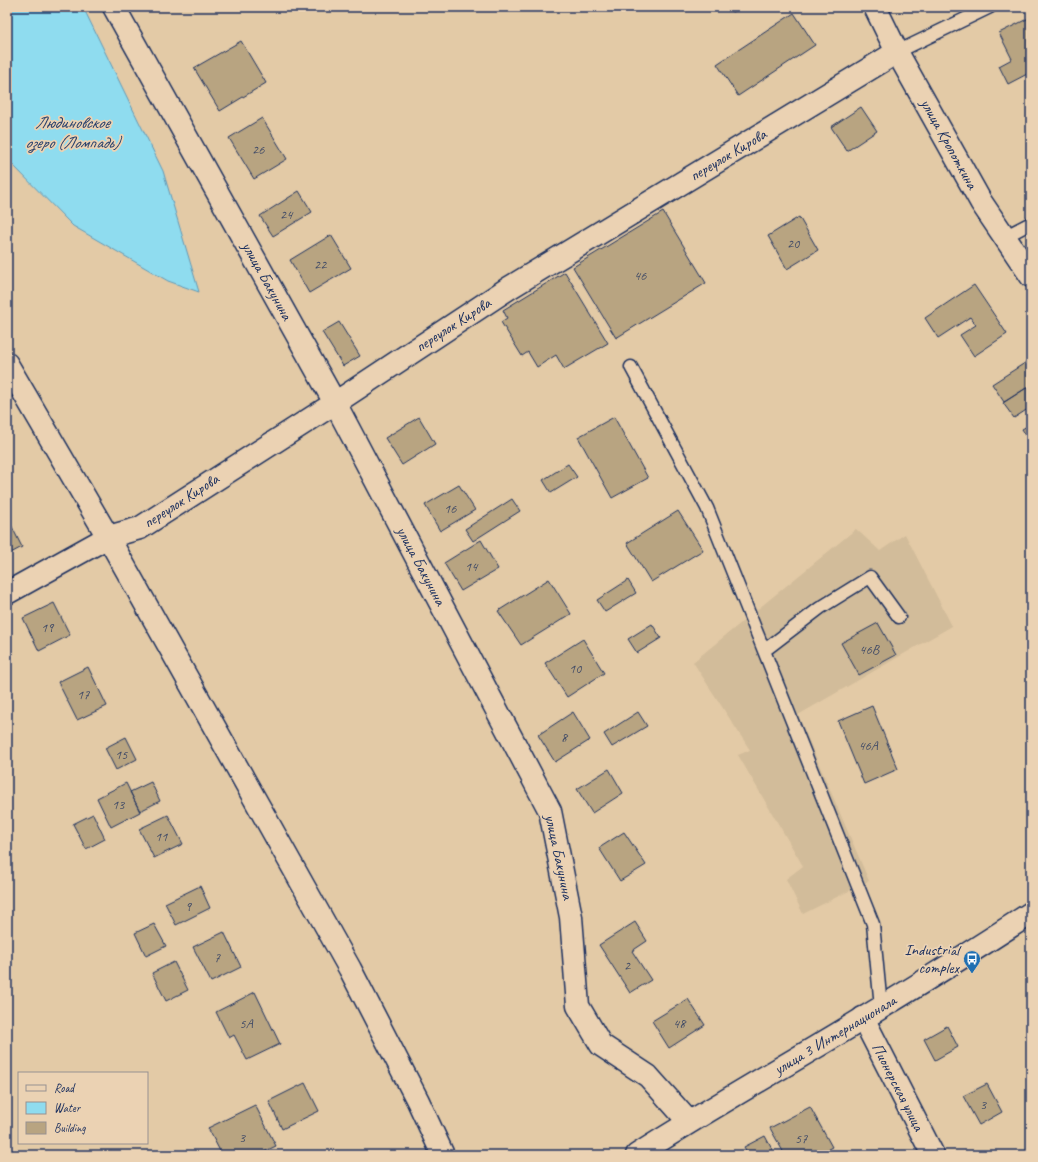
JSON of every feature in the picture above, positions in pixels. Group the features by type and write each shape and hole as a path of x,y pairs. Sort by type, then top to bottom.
{"street":[{"name":"улица Бакунина","path":"114,7 335,403 550,811 571,917 578,1006 601,1045 648,1076 689,1122"},
{"name":"улица Кропоткина","path":"875,7 897,52 981,202 1031,276"},
{"name":"переулок Кирова","path":"7,593 108,537 140,528 335,403 509,288 897,52"},
{"path":"7,364 108,537 350,969 418,1101 443,1155"},
{"name":"улица 3 Интернационала","path":"638,1155 689,1122 961,959 1031,913"},
{"name":"Пионерская улица","path":"872,1013 933,1155"}],"lane":[{"path":"897,52 990,7"},
{"path":"1004,237 1031,223"},
{"path":"631,367 707,508 765,650 873,924 872,1013"},
{"path":"765,650 820,608 870,577 899,617"}],"shaded area":[{"path":"856,529 880,551 905,534 952,626 798,715 869,881 803,914 786,879 803,866 738,755 750,750 693,662"}],"water":[{"name":"Людиновское озеро (Ломпадь)","path":"7,7 83,7 163,171 199,292 168,281 73,226 7,159"}],"building":[{"path":"729,7 740,7 732,12"},
{"path":"794,13 815,45 738,96 717,64"},
{"path":"1031,17 1031,72 1008,84 999,66 1012,59 999,33"},
{"path":"241,41 266,83 220,111 194,68"},
{"path":"861,107 877,131 847,151 831,127"},
{"path":"262,118 287,159 254,179 229,138"},
{"path":"299,191 312,212 273,236 260,216"},
{"path":"663,212 706,283 616,338 573,267"},
{"path":"799,217 818,250 787,269 768,236"},
{"path":"331,235 351,268 309,293 290,260"},
{"path":"565,272 608,343 564,369 556,355 537,367 528,352 522,356 501,322 507,318 503,310"},
{"path":"974,285 1007,334 974,356 960,335 976,325 970,317 938,338 925,318"},
{"path":"339,322 360,356 343,366 322,332"},
{"path":"1028,361 1031,365 1031,385 1004,402 992,384"},
{"path":"1031,385 1031,407 1014,418 1003,403"},
{"path":"419,417 435,444 402,465 385,438"},
{"path":"614,417 648,478 612,498 578,437"},
{"path":"1031,424 1031,443 1022,429"},
{"path":"568,464 577,477 551,493 543,480"},
{"path":"459,485 475,510 440,531 425,505"},
{"path":"512,499 520,511 473,541 465,529"},
{"path":"678,511 703,550 651,582 627,543"},
{"path":"7,517 22,547 7,555"},
{"path":"481,540 498,569 461,591 444,563"},
{"path":"549,579 571,614 521,645 498,611"},
{"path":"628,580 636,593 605,612 597,600"},
{"path":"54,603 70,635 39,651 23,618"},
{"path":"878,623 896,655 859,675 841,643"},
{"path":"652,624 661,638 637,653 628,639"},
{"path":"583,639 604,673 567,697 545,663"},
{"path":"88,667 107,706 77,720 58,682"},
{"path":"872,706 898,769 864,784 838,721"},
{"path":"573,712 590,740 555,762 538,735"},
{"path":"638,712 647,726 612,747 604,734"},
{"path":"126,737 137,759 116,770 105,748"},
{"path":"609,769 623,793 592,813 577,789"},
{"path":"151,782 160,801 140,811 130,792"},
{"path":"126,783 140,812 111,827 97,798"},
{"path":"93,814 105,839 86,849 73,824"},
{"path":"168,815 183,844 154,858 139,829"},
{"path":"624,832 646,865 620,881 599,848"},
{"path":"200,886 210,908 176,925 165,903"},
{"path":"635,922 647,941 632,951 651,980 630,993 599,945"},
{"path":"154,924 166,946 146,956 135,933"},
{"path":"224,932 241,967 211,982 193,947"},
{"path":"174,962 188,990 166,1001 152,973"},
{"path":"255,992 280,1044 247,1060 234,1035 229,1038 216,1012"},
{"path":"688,999 705,1025 669,1048 652,1021"},
{"path":"947,1026 958,1047 935,1060 924,1039"},
{"path":"305,1083 319,1111 282,1129 269,1101"},
{"path":"987,1084 1002,1112 979,1125 963,1096"},
{"path":"255,1105 276,1146 257,1155 222,1155 208,1128"},
{"path":"810,1107 832,1147 817,1155 785,1155 770,1128"},
{"path":"765,1136 775,1155 749,1155 744,1147"}],"place":[{"name":"Industrial complex","path":"972,974"}]}
